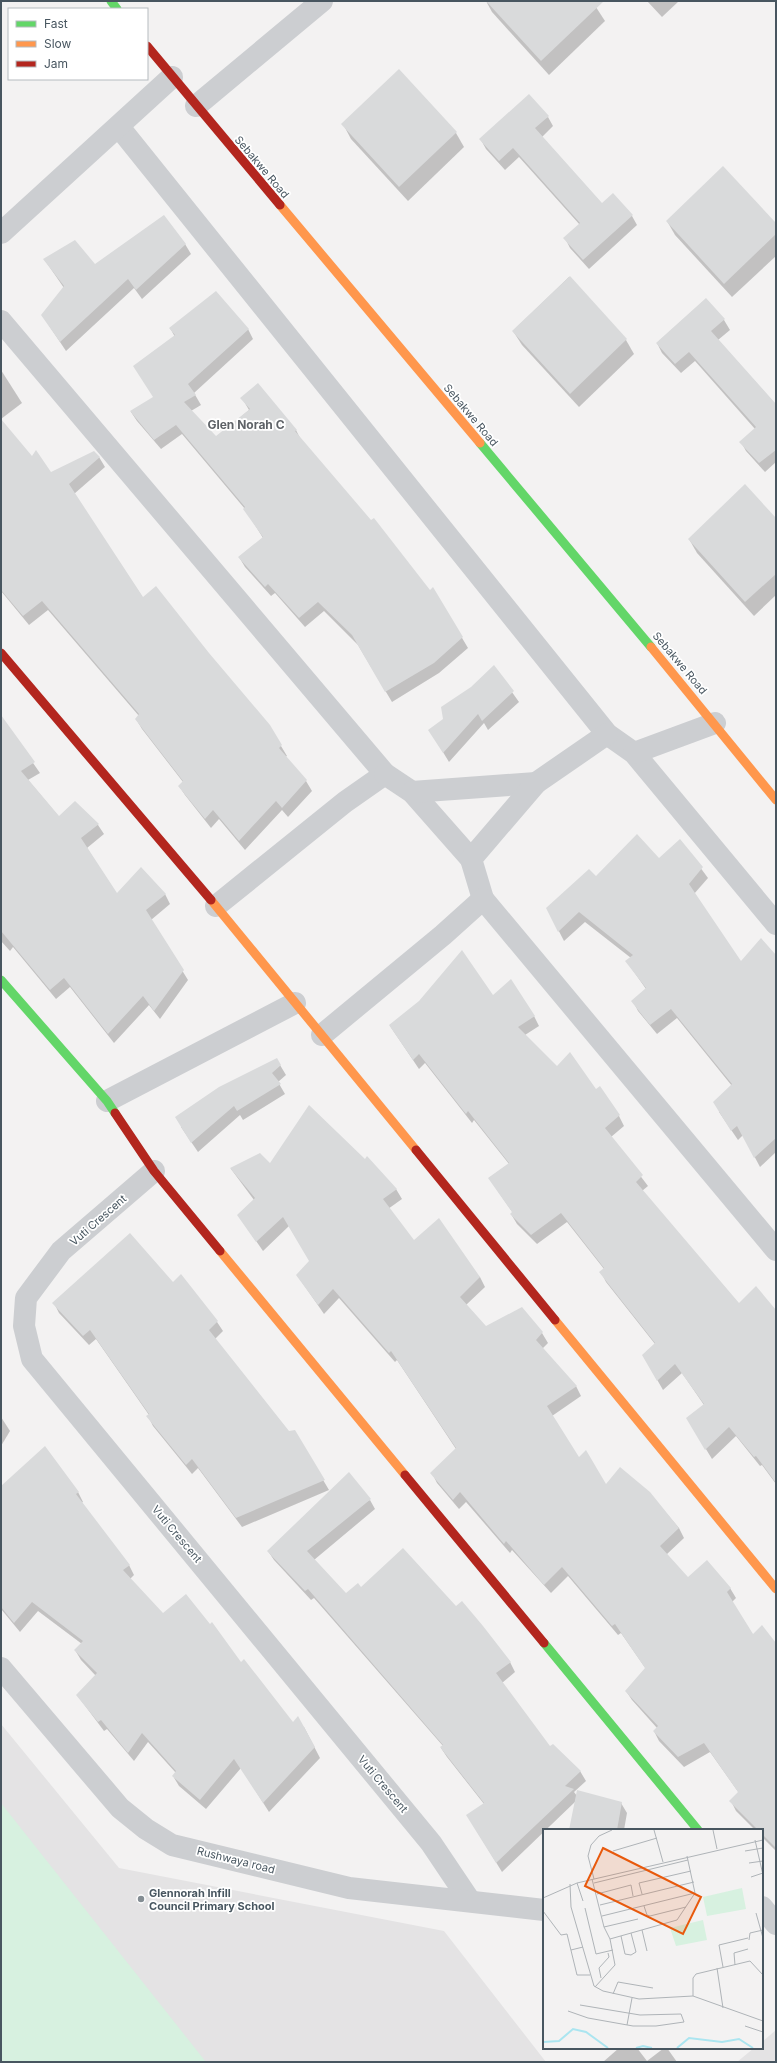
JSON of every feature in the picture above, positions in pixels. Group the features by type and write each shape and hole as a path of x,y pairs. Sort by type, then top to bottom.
{"street":[{"path":"196,106 322,1"},
{"name":"Sebakwe Road","path":"148,47 715,723 776,800"},
{"path":"1,233 119,127 172,77"},
{"path":"119,127 607,734 634,753 776,924"},
{"path":"1,321 385,774 412,792 471,859 483,899 776,1250"},
{"path":"1,653 216,906 776,1589"},
{"path":"634,753 715,723"},
{"path":"471,859 536,783 607,734"},
{"path":"216,906 345,802 385,774"},
{"path":"412,792 536,783"},
{"path":"322,1035 443,935 483,899"},
{"path":"1,980 107,1101 154,1171 697,1829"},
{"path":"107,1101 294,1003"},
{"name":"Vuti Crescent","path":"154,1171 61,1251 26,1298 24,1326 32,1359 431,1843 470,1901"},
{"name":"Rushwaya road","path":"1,1668 120,1808 146,1829 172,1845 349,1888 543,1910"},
{"path":"763,1909 776,1924"},
{"path":"763,1932 776,1933"}],"shaded area":[{"name":"Glennorah Infill Council Primary School","path":"1,1724 119,1868 444,1931 546,2062 1,2062"},
{"path":"776,2030 776,2062 737,2062 753,2049 763,2049 763,2041"}],"green space":[{"path":"1,1803 206,2062 1,2062"}],"building":[{"path":"486,1 604,1 541,61"},
{"path":"399,69 457,132 399,187 341,124"},
{"path":"529,94 549,116 535,128 602,203 613,193 633,215 583,260 563,238 580,223 513,148 499,161 479,139"},
{"path":"723,166 776,223 776,234 724,284 666,221"},
{"path":"164,215 186,244 136,290 128,279 60,342 41,315 64,286 43,259 75,240 95,264"},
{"path":"570,276 627,339 570,394 512,331"},
{"path":"216,291 249,329 188,384 196,395 184,402 216,436 250,409 240,398 258,383 297,430 295,431 371,520 374,518 430,590 433,587 463,637 434,663 385,692 352,635 318,602 299,618 268,584 265,587 238,557 263,537 243,509 245,507 176,425 154,440 130,411 153,397 133,366 175,335 169,328"},
{"path":"706,298 725,319 711,331 776,404 776,450 759,463 739,442 756,427 689,352 675,364 656,343"},
{"path":"1,419 32,456 36,450 51,472 94,451 100,457 69,484 143,597 156,586 209,653 270,725 282,745 279,748 307,780 282,808 276,801 239,841 213,810 205,819 178,786 183,781 135,719 139,714 42,601 23,616 1,590"},
{"path":"745,484 776,518 776,574 745,602 688,539"},
{"path":"494,665 514,691 482,721 478,714 443,753 428,730 443,719 441,707 471,687"},
{"path":"1,715 35,762 21,771 59,816 75,801 99,824 81,838 117,893 141,867 166,894 146,910 184,970 154,1011 143,996 108,1034 64,978 50,990 1,931"},
{"path":"637,834 659,858 680,839 703,867 689,884 741,961 761,938 776,955 776,1138 754,1158 737,1126 731,1131 713,1102 732,1084 671,1009 650,1025 631,1001 646,988 625,961 633,955 579,912 558,932 546,908 589,869 596,876"},
{"path":"462,950 493,995 511,979 535,1016 518,1027 557,1066 570,1052 596,1089 600,1086 620,1115 605,1128 643,1175 636,1182 739,1303 756,1286 776,1310 776,1483 756,1456 754,1457 729,1427 705,1450 686,1418 704,1404 675,1364 657,1381 642,1355 655,1343 599,1272 604,1268 561,1213 531,1235 510,1214 512,1212 488,1178 509,1163 468,1111 466,1114 419,1054 413,1060 389,1025 419,1001"},
{"path":"277,1058 281,1065 272,1073 281,1084 237,1111 234,1106 191,1143 175,1117 219,1087"},
{"path":"309,1105 365,1159 367,1156 397,1189 383,1199 414,1240 439,1218 480,1277 460,1297 486,1326 522,1307 543,1332 536,1340 577,1386 547,1406 579,1457 586,1450 606,1484 620,1467 650,1492 679,1528 660,1546 688,1577 707,1560 731,1588 727,1592 753,1634 762,1625 776,1643 776,1848 763,1835 763,1829 757,1829 729,1801 738,1792 704,1743 678,1757 653,1731 658,1726 625,1691 645,1668 615,1624 612,1626 562,1567 544,1585 506,1541 504,1544 460,1492 453,1500 430,1473 456,1448 391,1351 389,1353 333,1289 318,1305 296,1275 309,1261 283,1217 256,1242 237,1215 255,1198 230,1168 260,1153 270,1163"},
{"path":"130,1233 173,1282 181,1274 218,1321 209,1330 289,1431 295,1430 325,1480 236,1518 192,1459 186,1465 146,1416 149,1414 90,1330 83,1336 52,1303"},
{"path":"45,1446 79,1492 76,1494 130,1565 123,1570 163,1613 186,1594 210,1624 212,1622 241,1662 244,1659 293,1722 298,1716 315,1747 263,1803 234,1759 200,1800 172,1776 176,1771 142,1733 128,1753 101,1720 98,1722 76,1695 97,1673 74,1650 83,1641 32,1602 14,1623 1,1607 1,1486"},
{"path":"349,1472 371,1499 307,1551 346,1593 358,1583 361,1587 403,1548 456,1606 462,1601 483,1626 511,1662 496,1673 550,1746 553,1744 581,1771 565,1786 574,1789 496,1863 466,1815 484,1803 440,1747 443,1745 308,1589 305,1591 267,1551"},
{"path":"577,1790 622,1802 617,1829 569,1829"}],"traffic: fast":[{"path":"111,1 116,8"},
{"path":"480,443 651,647"},
{"path":"1,980 107,1101 115,1113"},
{"path":"544,1643 697,1829"}],"traffic: slow":[{"path":"280,205 480,443"},
{"path":"651,647 776,800"},
{"path":"211,900 416,1150"},
{"path":"220,1251 405,1475"},
{"path":"555,1320 776,1589"}],"traffic: jam":[{"path":"148,47 280,205"},
{"path":"1,653 211,900"},
{"path":"115,1113 154,1171 220,1251"},
{"path":"416,1150 555,1320"},
{"path":"405,1475 544,1643"}],"place":[{"name":"Glennorah Infill Council Primary School","path":"141,1899"}],"district":[{"name":"Glen Norah C","path":"246,425"}]}
